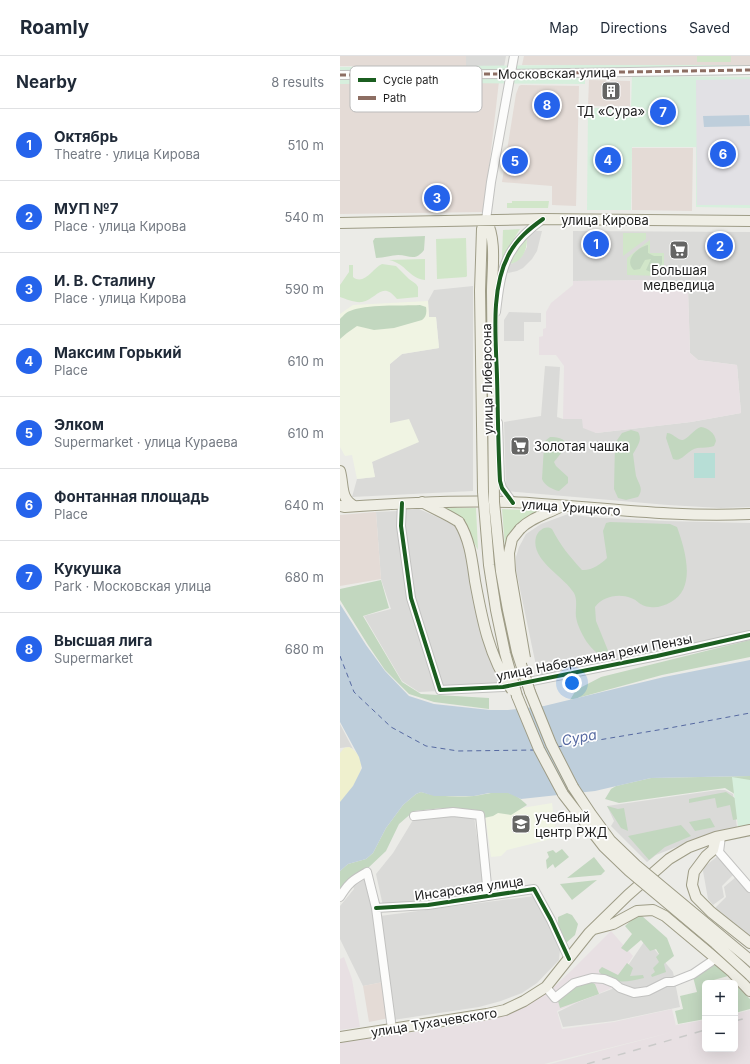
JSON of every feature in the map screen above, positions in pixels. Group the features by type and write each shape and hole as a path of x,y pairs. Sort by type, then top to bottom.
{"main road":[{"name":"улица Кирова","path":"340,223 543,219 750,220"},
{"path":"486,220 482,229 480,291 483,492 489,565 496,610 505,653 517,696 539,749 563,794 604,847 629,872 715,943 750,975"},
{"path":"486,220 491,228 493,240 494,502 501,571 508,610 517,652 530,692 551,744 573,787 590,814 610,840 636,865 750,960"},
{"path":"340,471 344,499 349,504 345,507"},
{"path":"422,502 459,522 468,539 482,620 487,638 494,657 505,679 517,696"},
{"name":"улица Урицкого","path":"345,507 422,502 513,502 689,515 750,514"},
{"path":"530,692 510,571 509,553 512,539 520,529 533,518 551,512 562,506"},
{"name":"улица Тухачевского","path":"340,1037 460,1019 505,1010 524,1001 546,987 592,929 669,859 690,847 719,837 750,830"},
{"path":"719,837 713,850 706,856 694,872 692,885 696,897 710,912 750,943"},
{"path":"592,929 613,924 637,911 653,910 665,916 732,972 750,991"}],"street":[{"path":"486,220 491,182 514,56"},
{"name":"Московская улица","path":"482,74 750,70"},
{"name":"Московская улица","path":"340,75 350,75"},
{"name":"улица Либерсона","path":"513,502 502,488 500,481 496,312 500,282 509,254 516,243 528,230 543,219"},
{"path":"485,502 503,687"},
{"name":"улица Набережная реки Пензы","path":"402,503 401,526 411,598 440,690 503,687 657,656 750,635"},
{"path":"414,816 453,812 480,815 488,895"},
{"path":"719,837 719,852 750,888"},
{"path":"340,897 346,886 367,872 376,908 392,1030"},
{"name":"Инсарская улица","path":"376,908 428,904 534,889 551,920 569,959"},
{"path":"546,987 555,998 574,982 592,978 604,979 614,983 620,988 634,993 648,991 666,982 673,982 694,974 715,959"}],"shaded area":[{"path":"340,56 466,56 466,66 340,66"},
{"path":"466,56 506,56 504,67 466,66"},
{"path":"524,56 750,56 750,65 522,65"},
{"path":"697,56 731,56 731,62 697,62"},
{"path":"750,65 750,75 585,77 585,84 482,83 482,66 458,66"},
{"path":"340,67 350,67 350,84 340,84"},
{"path":"632,76 750,77 750,208 696,207 696,147 632,147 631,210 587,210 588,108 631,108"},
{"path":"750,79 750,205 697,205 696,80"},
{"name":"ТД «Сура»","path":"589,80 630,81 630,106 588,106"},
{"path":"482,81 499,81 484,212 340,214 340,83 350,83 350,112 482,112"},
{"path":"519,86 579,86 576,206 552,205 552,186 502,182 516,94"},
{"path":"632,148 693,148 692,211 632,210"},
{"path":"512,201 549,201 548,208 507,208 507,203 512,203"},
{"path":"520,229 502,258 503,230"},
{"path":"534,231 542,231 537,251 532,259 523,268 508,273 510,264 522,256 527,247 527,238"},
{"path":"573,231 750,232 750,507 720,508 668,505 506,491 504,422 541,416 545,366 560,367 557,417 563,419 582,419 596,433 691,422 741,413 737,365 698,360 690,353 688,289 663,289 663,280 573,281"},
{"path":"623,233 646,233 646,239 623,256"},
{"path":"425,236 424,250 418,256 412,257 398,255 376,258 373,241 375,238"},
{"path":"466,238 467,276 437,279 436,239"},
{"path":"527,238 525,251 521,258 510,264 519,245"},
{"path":"650,240 650,253 664,253 664,276 627,275 627,258"},
{"path":"648,245 648,253 654,256 662,256 660,270 653,273 646,270 651,259 645,260 640,269 634,270 630,262 633,254 640,248"},
{"path":"425,259 425,280 415,277 400,265 389,260"},
{"path":"382,264 396,266 416,284 418,287 418,297 397,299 387,291 383,291 362,302 340,297 340,285 349,272 349,265 353,265 353,277 361,279 365,278"},
{"path":"663,280 663,289 688,289 690,353 698,360 737,365 741,413 691,422 596,433 583,428 582,419 563,419 564,366 556,355 539,355 539,337 543,336 543,329 546,328 546,312 551,303 573,285 573,281"},
{"path":"473,286 473,491 352,497 357,479 375,477 372,462 390,424 390,364 402,354 439,348 436,317 429,317 428,301 434,290"},
{"path":"428,301 429,317 436,317 439,348 402,354 390,364 390,423 409,419 419,442 372,462 375,477 357,479 352,455 345,456 340,447 340,314 353,305"},
{"path":"420,305 426,307 426,315 422,320 394,328 374,330 357,326 340,339 340,319 349,312 374,306"},
{"path":"509,312 541,313 541,322 524,322 524,341 504,341 504,320"},
{"path":"701,427 706,428 713,433 716,441 714,446 695,449 681,459 673,459 666,438 667,433 684,440"},
{"path":"631,430 638,432 640,438 633,454 636,476 641,491 638,497 626,500 618,498 614,489 615,443 622,433"},
{"path":"550,437 561,439 566,444 566,447 554,462 556,466 568,477 568,483 559,491 549,487 542,479 544,446 545,441"},
{"path":"694,453 715,453 715,478 694,478"},
{"path":"440,508 476,508 478,550 466,528"},
{"path":"404,509 419,509 453,524 464,540 489,658 500,685 441,687 428,648 412,585 406,544"},
{"path":"502,509 544,511 508,540 505,546"},
{"path":"397,511 410,602 438,691 419,692 402,681 364,616 391,609 381,579 376,512"},
{"path":"376,512 381,579 340,586 340,515"},
{"path":"568,514 590,517 665,521 750,523 750,634 539,680 516,570 516,557 519,547 526,534 541,524"},
{"path":"606,523 670,524 677,527 683,546 687,568 684,587 679,596 666,605 655,607 646,606 633,599 616,596 606,598 595,607 596,621 609,653 606,656 596,652 586,641 577,622 576,599 574,593 538,553 536,537 542,529 552,529 558,540 573,560 582,570 585,570 599,565 607,558 603,531"},
{"path":"381,580 389,608 363,616 402,682 421,694 489,698 489,709 434,702 409,694 385,670 340,600 340,589"},
{"path":"750,640 750,657 662,675 570,700 576,690 601,677"},
{"path":"340,724 353,749 349,747 340,748"},
{"path":"750,776 749,803 725,788 619,803 605,799 611,789 616,786 651,778"},
{"path":"732,777 750,780 750,825 738,827"},
{"path":"725,790 733,794 737,828 684,844 656,855 647,862 611,826 614,821 607,806"},
{"path":"421,792 441,796 474,796 505,792 516,796 527,805 511,815 498,813 484,818 483,813 477,810 443,808 414,811 399,824 386,851 367,869 354,875 345,883 340,891 340,871 348,864 366,859 373,853 386,828 403,805 416,794"},
{"path":"726,792 745,805 739,819 733,820 730,805 717,808 715,798 689,803 689,799"},
{"name":"учебный центр РЖД","path":"552,803 556,834 551,839 507,850 501,856 491,857 485,814"},
{"path":"607,806 618,809 624,808 628,831 621,828"},
{"path":"457,814 474,816 485,893 429,902 383,906 376,874 393,853 413,820"},
{"path":"710,818 715,827 695,831 689,822"},
{"path":"681,825 691,836 665,847 649,860 628,836"},
{"path":"562,849 569,857 555,868 553,864 547,869 546,860 549,857 547,852 553,850 556,853"},
{"path":"719,855 733,875 722,886 724,897 713,905 708,899 703,871 704,867"},
{"path":"594,857 605,871 601,875 567,878"},
{"path":"736,877 750,893 750,936 715,908 726,897 724,887"},
{"path":"367,878 374,908 383,982 363,986 340,939 340,906 354,889 352,884"},
{"path":"597,880 572,900 560,884"},
{"path":"534,896 548,921 560,950 559,960 537,983 522,993 479,1007 393,1020 380,916"},
{"path":"567,913 572,915 578,924 575,935 566,943 560,935 558,917"},
{"path":"637,915 642,916 667,938 674,956 664,964 666,972 652,977 651,975 655,972 653,968 659,962 656,957 659,954 656,949 650,951 641,940 627,952 621,948 632,934 625,926"},
{"path":"611,931 633,956 612,988 557,1011 562,1029 614,1022 672,1009 676,1026 702,1021 702,1052 738,1052 738,1013 750,1010 750,1064 550,1064 673,1032 544,1064 340,1064 340,1043 463,1025 500,1017 554,987"},
{"path":"646,939 673,972 680,1007 614,1021 563,1027 558,1012 578,1002 612,989"},
{"path":"344,957 352,979 360,1027 340,1030 340,959"},
{"path":"627,963 633,968 630,976 643,975 644,978 631,981 614,981 599,972 602,967 618,975"},
{"path":"714,964 728,976 714,980 702,980 702,1020 678,1024 675,1011 683,1009 680,996 697,992 693,977"},
{"path":"587,980 595,984 599,994 560,1008 558,1001 559,992"},
{"path":"383,982 389,1018 369,1022 363,986"},
{"path":"738,987 750,999 750,1009 738,1012"}],"sand":[{"path":"349,747 354,750 361,761 360,774 349,792 340,802 340,753 344,748"}],"water":[{"path":"749,115 750,126 704,127 703,116"},
{"name":"Сура","path":"340,604 366,645 385,671 409,696 434,704 490,710 508,710 544,706 664,677 750,660 750,776 651,778 595,791 521,799 508,793 489,793 474,796 434,796 421,792 416,794 403,805 386,828 373,853 366,859 348,864 340,871 340,802 353,786 362,768 359,757 340,722"}],"ferry route":[{"path":"340,656 354,692 391,727 426,746 458,751 535,750"},
{"path":"557,747 750,713"}],"railway":[{"path":"738,1020 750,1017"},
{"path":"587,1064 702,1031"}],"marked path":[{"path":"482,74 750,70"},
{"path":"340,75 350,75"}],"cycle path":[{"path":"513,503 502,488 500,481 495,331 497,298 503,268 509,254 524,235 543,219"},
{"path":"402,503 401,526 411,598 440,690 503,687 657,656 750,635"},
{"path":"376,908 428,905 534,889 551,920 569,959"}],"place":[{"name":"ТД «Сура»","path":"611,91"},
{"name":"Высшая лига","path":"547,105"},
{"name":"Кукушка","path":"663,112"},
{"name":"Фонтанная площадь","path":"723,154"},
{"name":"Максим Горький","path":"608,160"},
{"name":"Элком","path":"515,161"},
{"name":"И. В. Сталину","path":"437,198"},
{"name":"Октябрь","path":"596,244"},
{"name":"МУП №7","path":"720,246"},
{"name":"Большая медведица","path":"679,250"},
{"name":"Золотая чашка","path":"520,446"},
{"name":"учебный центр РЖД","path":"521,824"}]}
